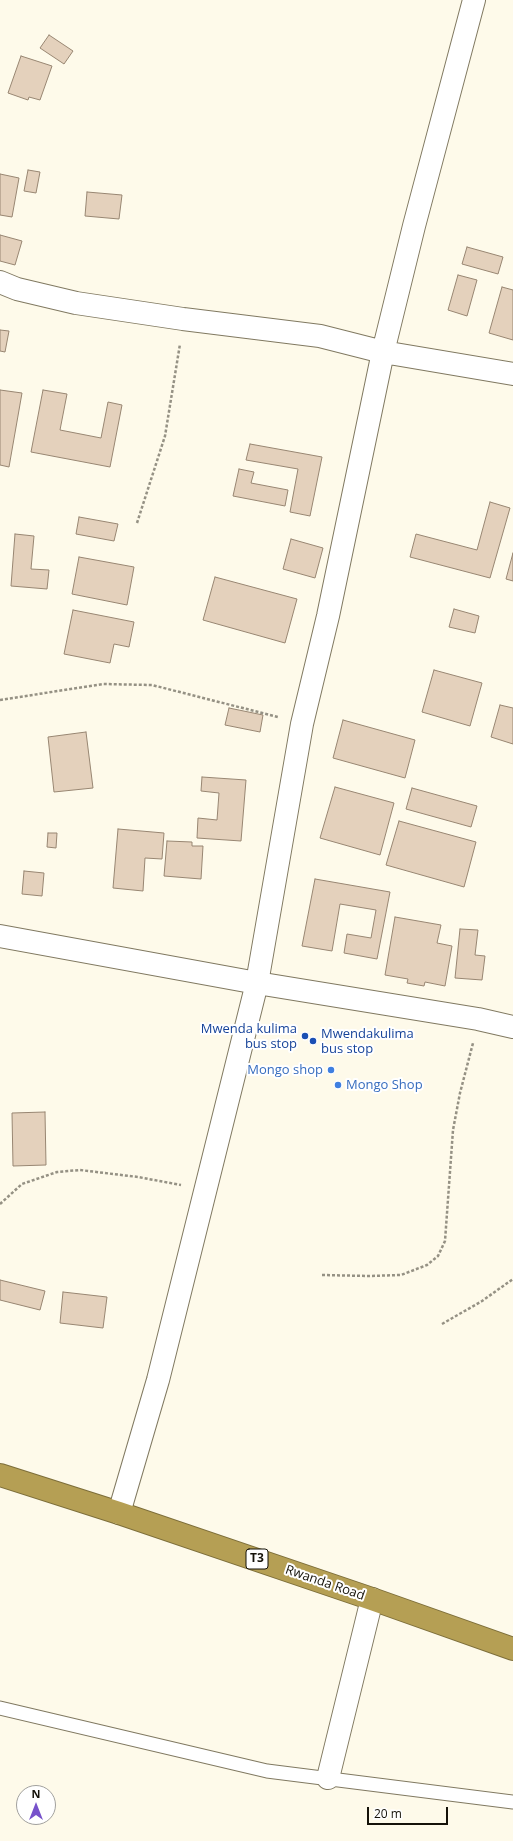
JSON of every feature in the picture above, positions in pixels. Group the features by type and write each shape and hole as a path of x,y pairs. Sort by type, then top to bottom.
{"highway":[{"name":"Rwanda Road","path":"0,1475 119,1512 513,1649"}],"street":[{"path":"119,1512 158,1380 257,983 302,724 329,609 383,352 414,226 474,0"},
{"path":"0,282 17,289 76,303 183,319 320,336 383,352 513,374"},
{"path":"0,936 257,983 478,1019 513,1027"},
{"path":"328,1778 372,1599"}],"lane":[{"path":"0,1708 268,1771 513,1802"}],"path":[{"path":"137,523 165,436 183,319"},
{"path":"0,700 103,684 152,685 302,724"},
{"path":"322,1275 401,1275 427,1266 438,1256 445,1241 453,1130 460,1093 478,1019"},
{"path":"0,1204 22,1184 58,1172 80,1170 138,1177 205,1190"},
{"path":"442,1324 482,1301 513,1279"}],"building":[{"path":"49,35 73,51 64,64 40,48"},
{"path":"21,56 52,66 40,100 29,97 28,100 8,93"},
{"path":"28,170 40,172 36,193 24,191"},
{"path":"0,174 19,178 12,217 0,215"},
{"path":"87,192 122,195 119,219 85,216"},
{"path":"0,235 22,241 15,265 0,261"},
{"path":"467,247 503,257 498,274 462,264"},
{"path":"458,275 477,280 467,316 448,310"},
{"path":"502,287 513,290 513,340 489,333"},
{"path":"0,330 9,331 5,352 0,351"},
{"path":"0,390 22,393 9,467 0,465"},
{"path":"43,390 67,394 60,430 101,438 108,402 122,405 110,467 31,452"},
{"path":"250,444 322,457 310,516 290,512 298,469 246,460"},
{"path":"239,469 254,472 251,483 288,490 285,506 233,496"},
{"path":"490,502 510,508 490,578 410,557 416,534 477,550"},
{"path":"79,517 118,524 114,541 76,534"},
{"path":"15,534 34,536 31,569 49,570 47,589 11,586"},
{"path":"291,539 323,548 315,578 283,569"},
{"path":"513,553 513,581 506,579"},
{"path":"79,557 134,567 127,605 72,594"},
{"path":"215,577 297,599 285,643 203,620"},
{"path":"454,609 479,616 475,633 449,627"},
{"path":"73,610 134,622 129,647 114,644 110,663 64,654"},
{"path":"434,670 482,683 470,726 422,712"},
{"path":"500,705 513,708 513,744 491,737"},
{"path":"229,708 263,715 260,732 225,725"},
{"path":"343,720 415,740 405,778 333,758"},
{"path":"86,732 93,788 54,792 48,737"},
{"path":"202,777 246,780 241,841 197,838 198,818 217,820 219,793 201,791"},
{"path":"335,787 394,803 380,855 320,838"},
{"path":"412,788 477,806 471,827 406,809"},
{"path":"399,821 476,842 464,887 386,865"},
{"path":"118,829 164,833 162,859 145,858 143,891 113,888"},
{"path":"48,833 57,833 56,848 47,847"},
{"path":"167,841 192,842 192,846 203,846 201,879 164,876"},
{"path":"24,871 44,873 42,896 22,894"},
{"path":"315,879 390,892 377,959 344,953 347,934 371,938 376,910 340,904 332,951 302,946"},
{"path":"395,917 441,925 437,943 452,946 445,986 425,982 424,986 407,983 408,979 385,975"},
{"path":"460,929 478,930 475,955 485,956 482,980 455,978"},
{"path":"45,1112 46,1165 13,1166 12,1113"},
{"path":"0,1280 45,1291 40,1310 0,1300"},
{"path":"63,1292 107,1297 103,1328 60,1323"}],"place":[{"name":"Mwenda kulima bus stop","path":"305,1036"},
{"name":"Mwendakulima bus stop","path":"313,1041"},
{"name":"Mongo shop","path":"331,1070"},
{"name":"Mongo Shop","path":"338,1085"}]}
